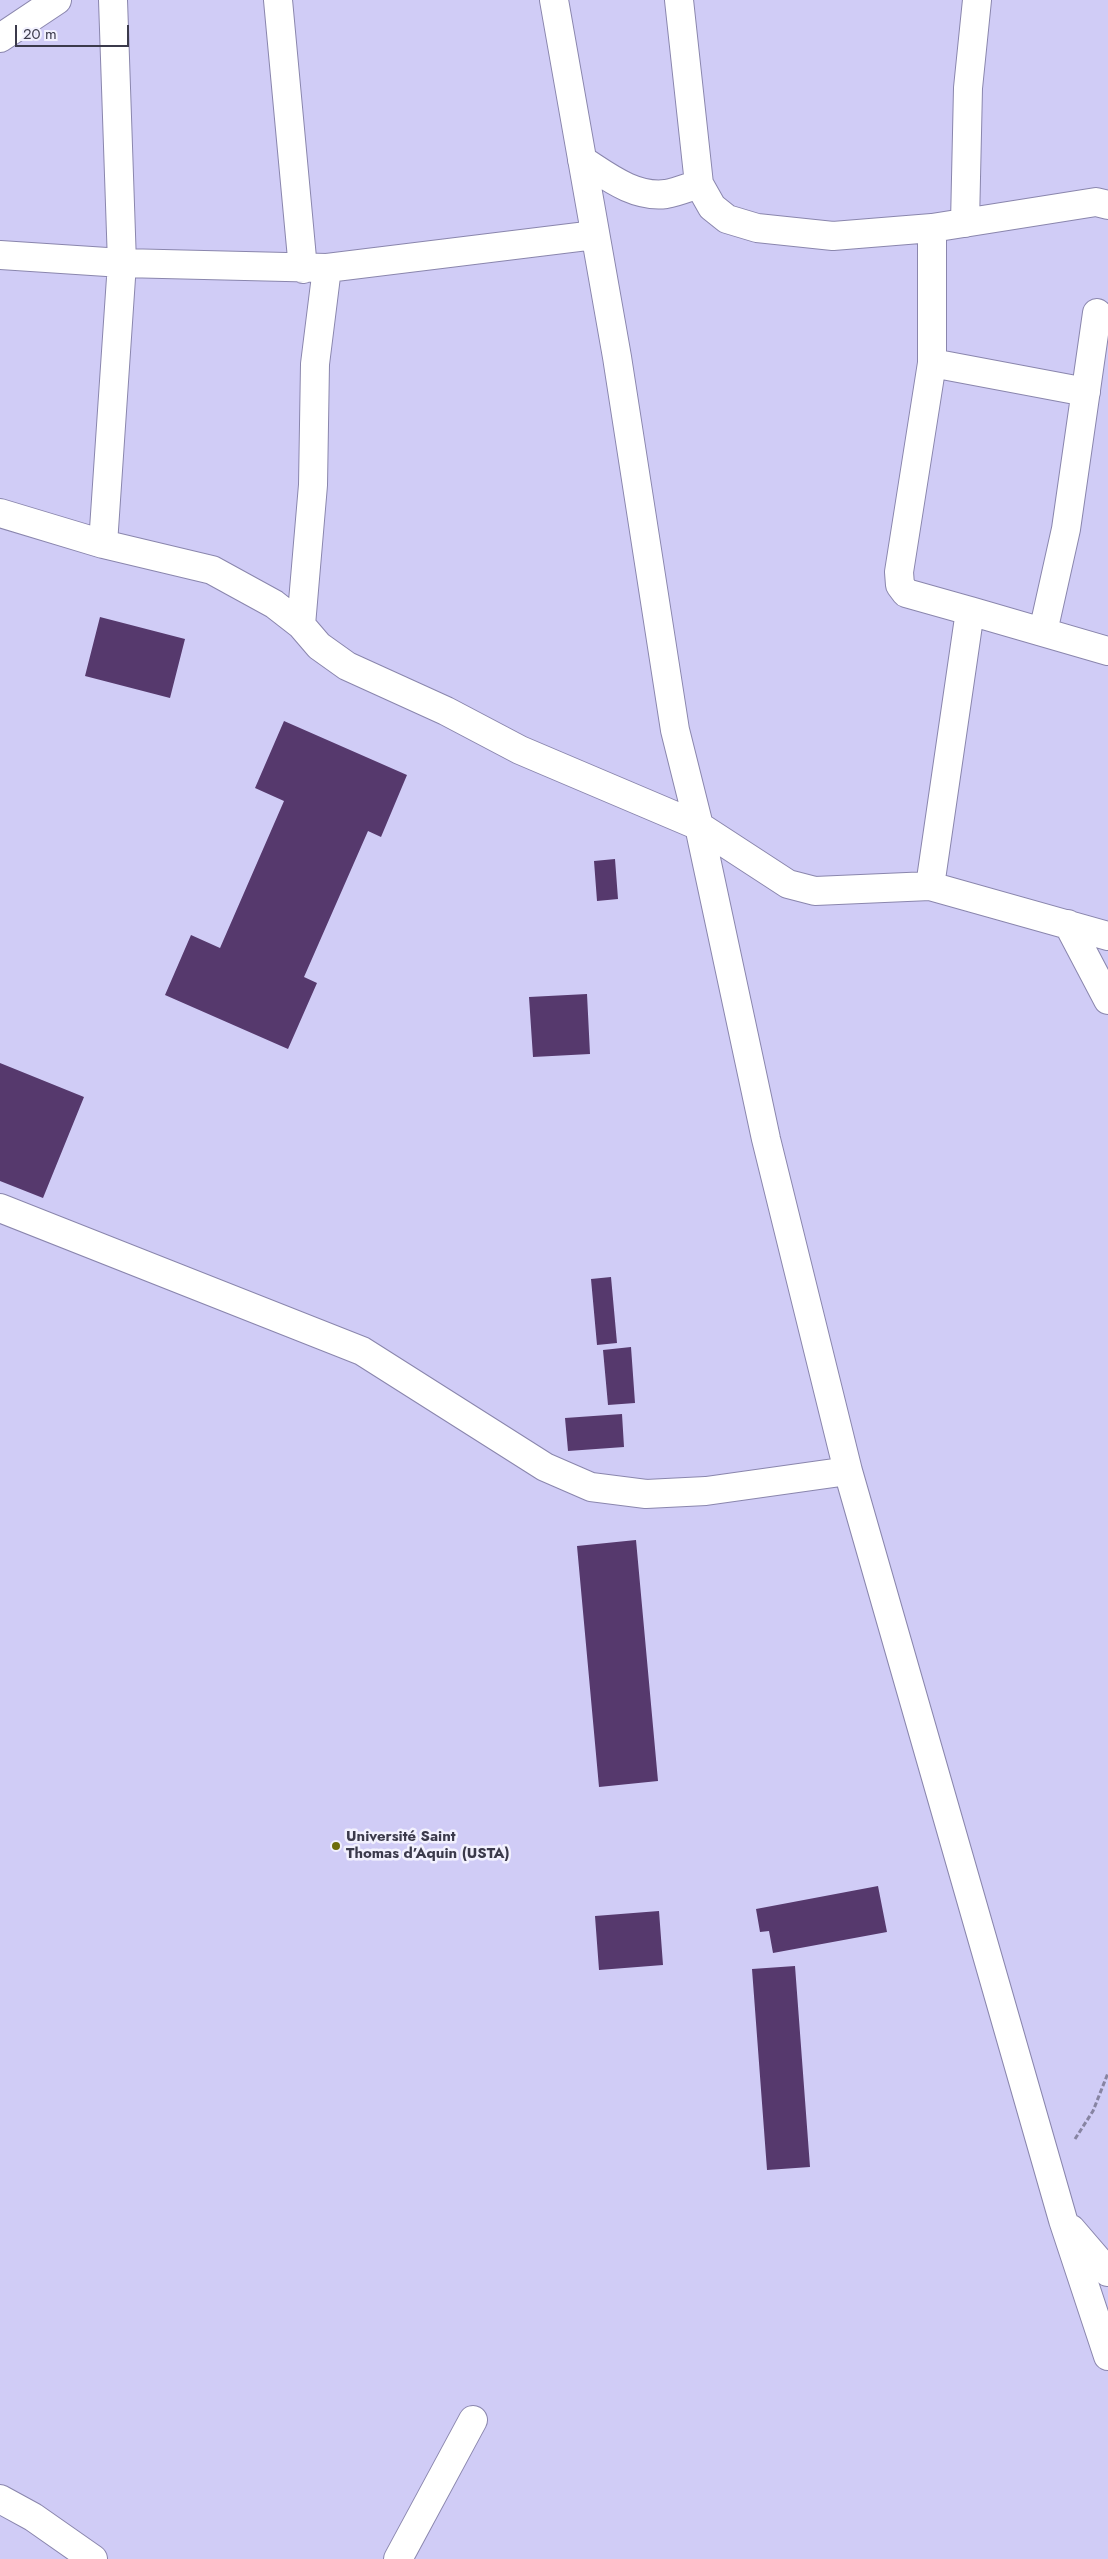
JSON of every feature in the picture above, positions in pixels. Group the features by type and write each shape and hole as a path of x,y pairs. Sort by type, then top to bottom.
{"street":[{"path":"0,38 57,0"},
{"path":"103,544 122,262 113,0"},
{"path":"278,0 315,268 312,494 301,625"},
{"path":"554,0 617,357 675,730 699,826 766,1139 848,1471 1063,2220 1108,2356"},
{"path":"679,0 700,184 712,207 727,219 757,228 833,236 932,228 1096,202 1108,205"},
{"path":"965,223 968,88 977,0"},
{"path":"582,160 622,186 644,192 666,194 700,184"},
{"path":"932,228 932,363 899,572 900,585 906,593 1108,651"},
{"path":"0,255 122,262 315,268 595,235"},
{"path":"1043,632 1066,530 1097,313"},
{"path":"932,363 1086,392"},
{"path":"0,514 103,544 212,570 274,604 301,625 320,646 347,666 446,712 520,750 699,826 788,884 815,891 930,886 1108,936"},
{"path":"930,886 970,611"},
{"path":"1068,924 1108,1000"},
{"path":"0,1208 362,1351 545,1467 591,1487 646,1494 706,1491 848,1471"},
{"path":"1063,2220 1108,2272"},
{"path":"398,2559 473,2420"},
{"path":"0,2499 34,2517 93,2559"}],"path":[{"path":"1051,2179 1092,2111 1108,2073"}],"building":[{"path":"100,617 185,639 170,698 85,676"},
{"path":"284,721 407,775 381,837 368,831 304,977 317,983 288,1049 165,995 191,935 220,948 284,801 255,788"},
{"path":"615,859 618,899 597,901 594,861"},
{"path":"587,994 590,1054 533,1057 529,997"},
{"path":"0,1063 84,1097 43,1198 0,1181"},
{"path":"611,1277 617,1343 597,1345 591,1279"},
{"path":"631,1347 635,1403 608,1405 603,1350"},
{"path":"622,1414 624,1447 568,1451 565,1418"},
{"path":"636,1540 658,1781 599,1787 577,1546"},
{"path":"878,1886 887,1932 773,1953 769,1931 760,1932 756,1909"},
{"path":"659,1911 663,1965 599,1970 595,1916"},
{"path":"795,1966 810,2167 767,2170 752,1969"}],"place":[{"name":"Université Saint Thomas d’Aquin (USTA)","path":"336,1846"}]}
